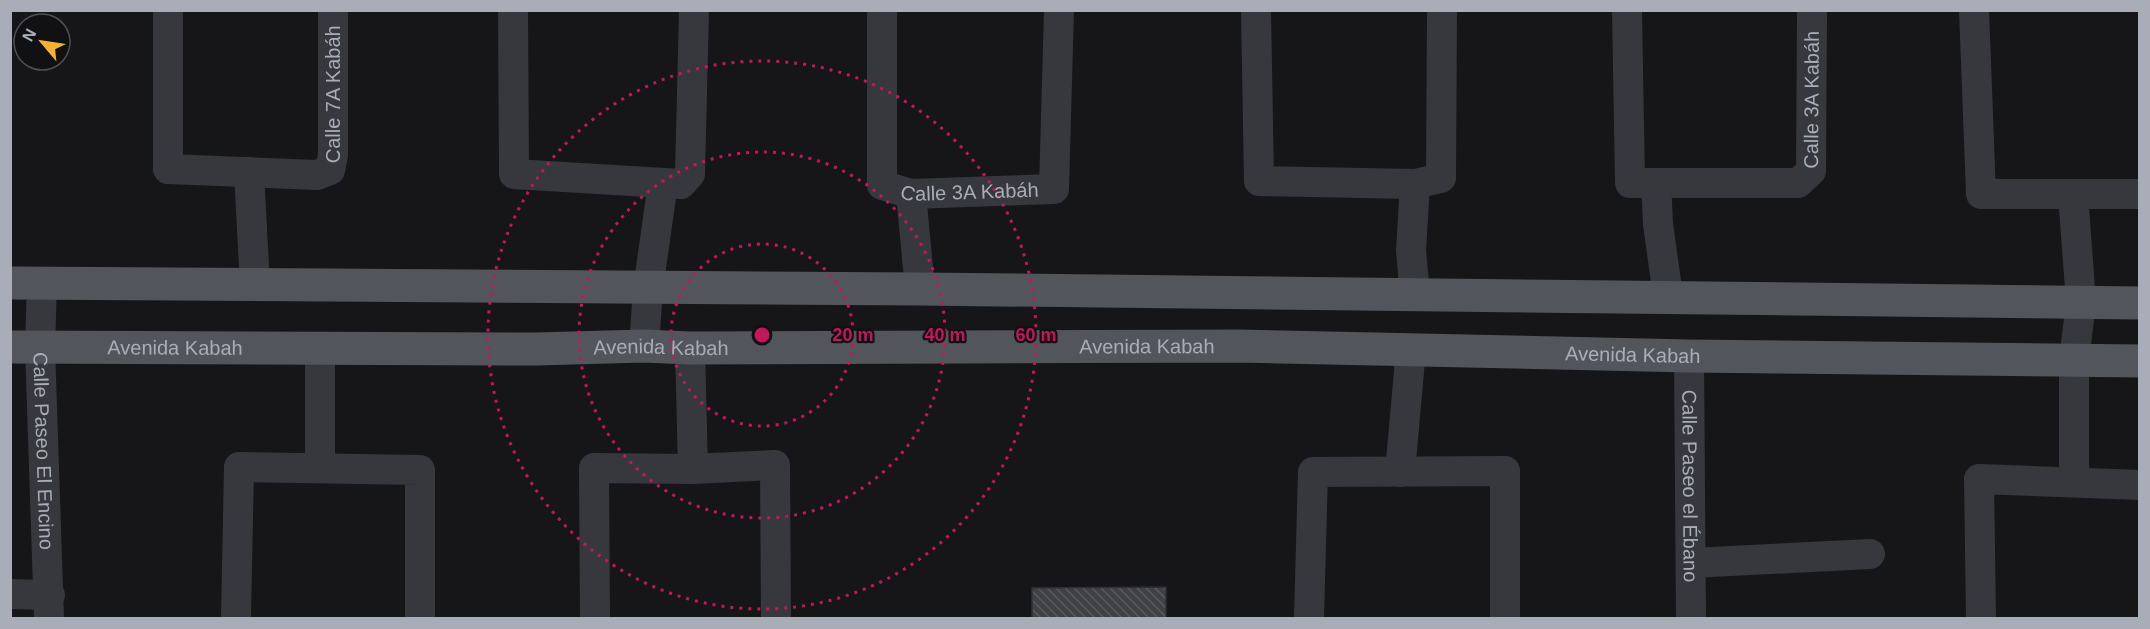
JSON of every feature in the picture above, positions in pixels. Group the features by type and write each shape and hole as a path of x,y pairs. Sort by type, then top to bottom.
{"main road":[{"path":"26,283 1668,296 2139,303"},
{"name":"Avenida Kabah","path":"25,347 536,349 644,346 690,348 1240,346 1689,356 2139,361"}],"street":[{"name":"Calle 7A Kabáh","path":"168,10 168,169 317,175 330,170 333,156 333,10"},
{"path":"513,10 514,174 681,184 690,174 694,10"},
{"name":"Calle 3A Kabáh","path":"882,10 882,185 911,194 1054,189 1059,10"},
{"path":"1256,10 1259,181 1415,184 1441,178 1442,10"},
{"name":"Calle 3A Kabáh","path":"1627,10 1630,183 1798,183 1811,171 1812,10"},
{"path":"1974,10 1981,194 2139,194"},
{"path":"249,172 255,285"},
{"path":"644,346 648,289 663,183"},
{"path":"1656,183 1658,224 1668,296"},
{"path":"1415,184 1411,251 1415,294"},
{"path":"911,194 920,289"},
{"path":"2073,194 2081,302 2074,361 2074,482"},
{"name":"Calle Paseo El Encino","path":"26,283 25,347 49,607"},
{"path":"320,347 320,468"},
{"path":"690,348 693,469"},
{"path":"1400,472 1411,349"},
{"name":"Calle Paseo el Ébano","path":"1689,356 1691,618"},
{"path":"594,618 594,468 693,469 775,465 776,618"},
{"path":"236,618 239,467 420,470 420,618"},
{"path":"1309,618 1313,472 1504,471 1505,618"},
{"path":"1981,618 1979,479 2139,485"},
{"path":"1691,563 1870,554"},
{"path":"10,594 49,607"}],"building":[{"path":"1166,587 1166,618 1032,618 1032,588"}]}
